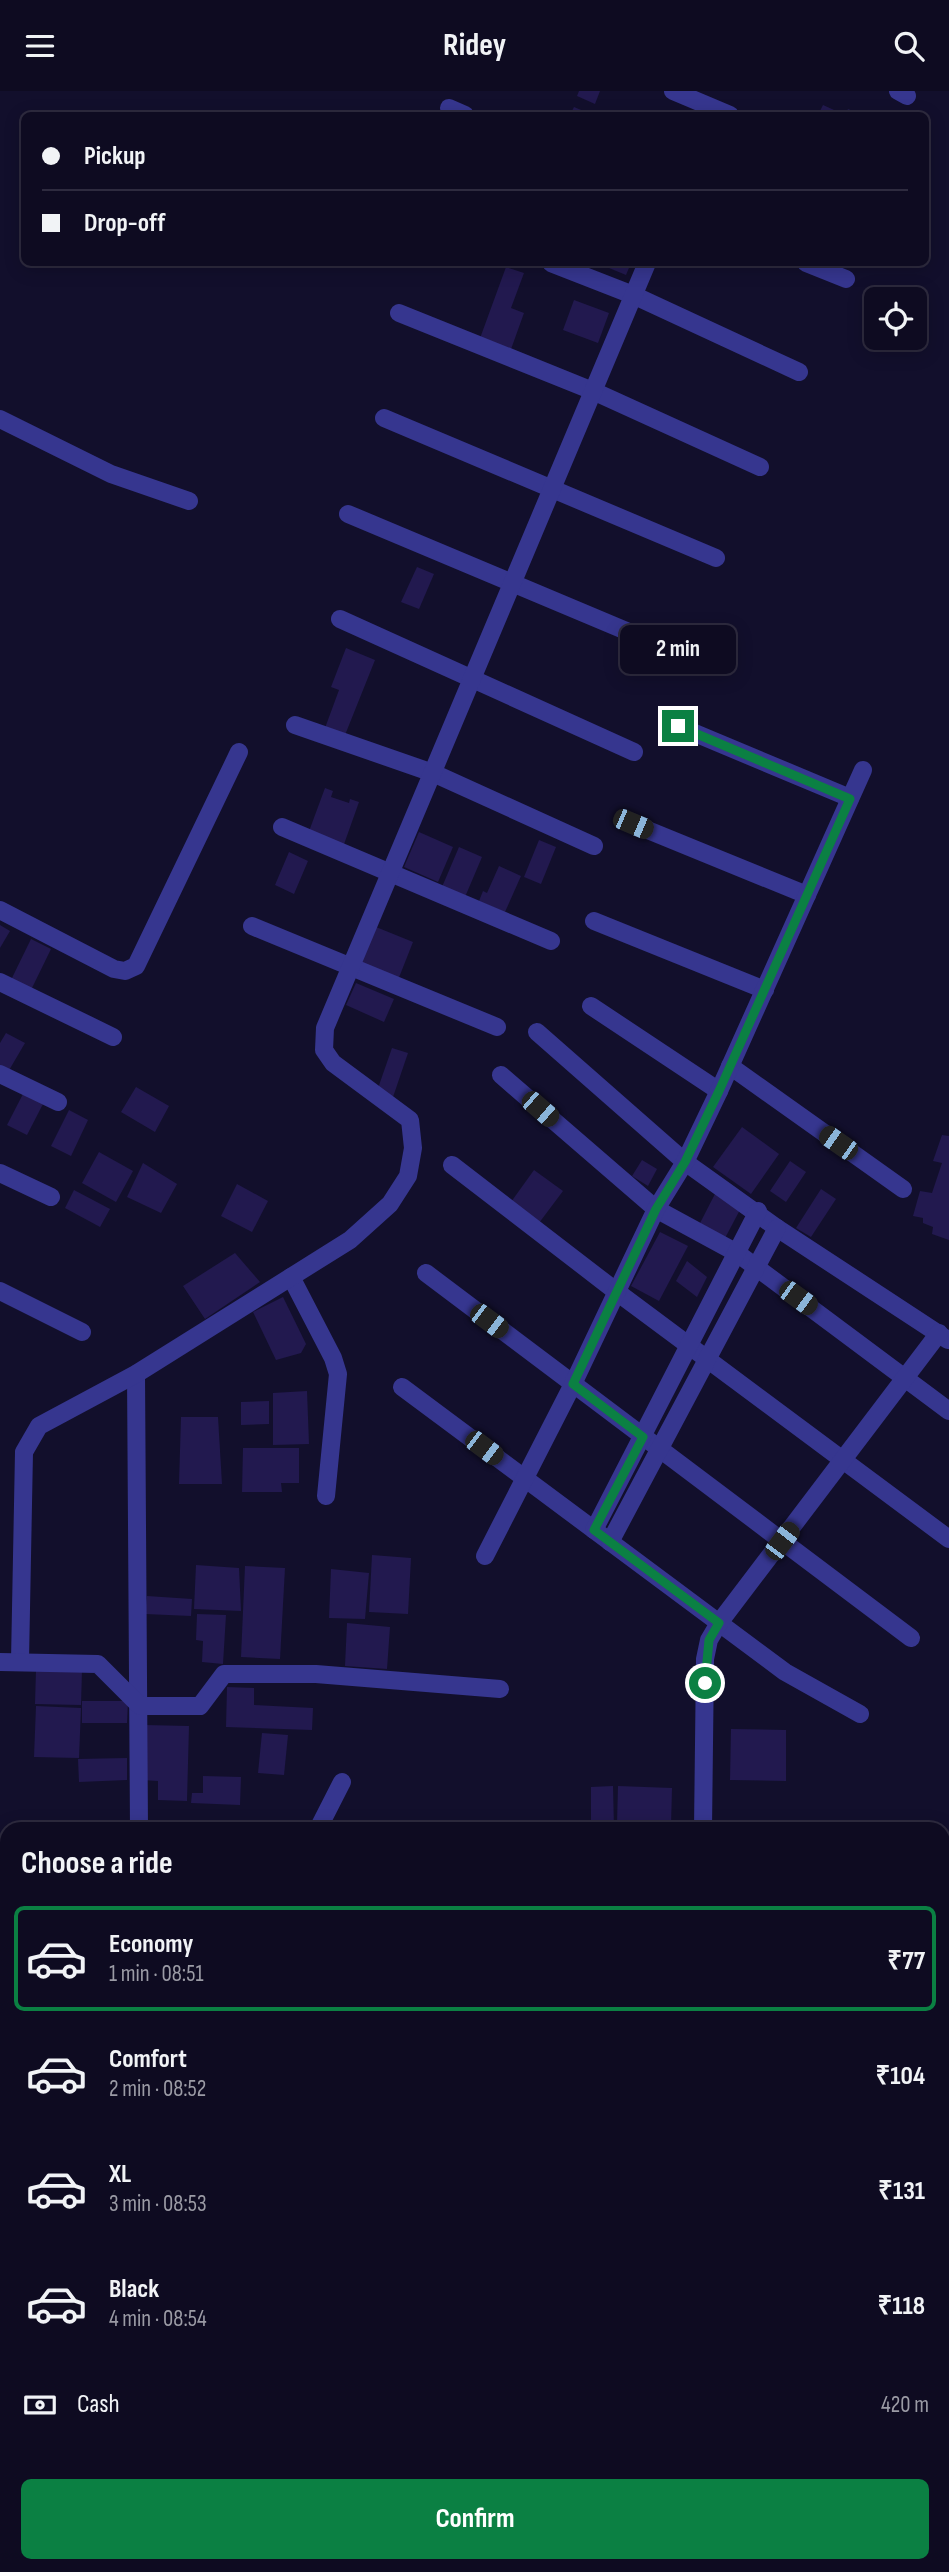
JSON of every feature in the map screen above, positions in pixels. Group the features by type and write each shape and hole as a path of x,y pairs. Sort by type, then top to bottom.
{"street":[{"path":"673,91 713,105"},
{"path":"559,266 633,295 799,372"},
{"path":"20,1661 24,1452 39,1426 136,1374 350,1240 390,1204 408,1176 414,1148 410,1120 333,1063 324,1050 325,1028 646,266"},
{"path":"814,266 846,279"},
{"path":"399,313 593,391 760,467"},
{"path":"384,418 716,558"},
{"path":"0,419 111,474 152,491 189,501"},
{"path":"348,514 674,651"},
{"path":"340,619 634,752"},
{"path":"295,725 433,773 594,846"},
{"path":"678,726 850,799"},
{"path":"0,910 114,969 125,971 136,966 239,752"},
{"path":"485,1556 573,1384 656,1209 685,1162 863,770"},
{"path":"633,824 807,895"},
{"path":"282,827 551,941"},
{"path":"594,921 765,990"},
{"path":"252,926 497,1027"},
{"path":"0,982 113,1037"},
{"path":"591,1006 719,1091"},
{"path":"537,1032 685,1162 758,1211 777,1228 944,1337 905,1378 719,1623 709,1640 705,1659 703,1822"},
{"path":"730,1066 903,1189"},
{"path":"0,1074 58,1102"},
{"path":"501,1075 656,1209 737,1253 949,1411"},
{"path":"452,1165 617,1292 949,1539"},
{"path":"0,1173 51,1197"},
{"path":"594,1530 758,1211"},
{"path":"610,1542 777,1228"},
{"path":"426,1273 911,1638"},
{"path":"291,1277 333,1358 338,1374 326,1496"},
{"path":"0,1291 82,1332"},
{"path":"136,1374 139,1822"},
{"path":"402,1387 807,1687 860,1714"},
{"path":"0,1662 98,1664 140,1706 200,1706 224,1674 316,1674 500,1689"},
{"path":"322,1822 342,1781"}],"building":[{"path":"579,91 600,91 595,104 577,96"},
{"path":"823,105 838,112 820,112"},
{"path":"574,107 586,112 572,112"},
{"path":"604,266 630,266 626,275"},
{"path":"506,267 524,273 511,308 524,313 510,352 479,341"},
{"path":"574,300 609,313 598,343 563,330"},
{"path":"417,567 434,574 419,609 401,602"},
{"path":"346,648 375,660 345,735 325,728 339,690 331,687"},
{"path":"325,788 333,791 331,797 349,803 350,799 359,802 343,847 308,834"},
{"path":"419,832 453,847 438,882 404,867"},
{"path":"539,840 556,847 541,884 524,877"},
{"path":"459,847 482,857 465,897 442,887"},
{"path":"289,852 308,861 294,894 275,885"},
{"path":"499,866 521,876 505,912 479,901 483,891 487,893"},
{"path":"0,925 10,931 0,948"},
{"path":"376,927 413,942 398,980 360,965"},
{"path":"31,939 51,949 31,990 11,980"},
{"path":"356,983 394,999 384,1022 346,1005"},
{"path":"6,1033 25,1043 8,1072 0,1068 0,1043"},
{"path":"392,1048 408,1053 393,1097 377,1091"},
{"path":"136,1087 169,1106 155,1132 121,1112"},
{"path":"23,1094 43,1104 27,1135 7,1125"},
{"path":"69,1110 88,1120 71,1156 51,1146"},
{"path":"742,1127 779,1154 751,1194 713,1167"},
{"path":"942,1135 949,1136 949,1240 932,1234 933,1227 923,1223 923,1218 913,1216 920,1191 932,1193 942,1163 933,1161"},
{"path":"99,1152 133,1171 116,1202 82,1183"},
{"path":"642,1160 657,1169 648,1186 632,1176"},
{"path":"790,1161 806,1172 786,1202 770,1191"},
{"path":"143,1163 177,1184 161,1213 127,1197"},
{"path":"534,1170 563,1191 539,1223 511,1202"},
{"path":"237,1184 268,1201 252,1232 221,1216"},
{"path":"821,1189 836,1199 811,1237 796,1228"},
{"path":"74,1190 110,1209 100,1227 65,1208"},
{"path":"716,1192 742,1206 724,1240 698,1227"},
{"path":"660,1232 688,1246 659,1301 631,1286"},
{"path":"235,1253 260,1282 205,1319 183,1286"},
{"path":"687,1261 707,1277 697,1297 676,1281"},
{"path":"283,1297 306,1344 301,1353 276,1360 253,1312"},
{"path":"307,1391 309,1444 273,1445 273,1393"},
{"path":"269,1401 269,1424 241,1425 241,1402"},
{"path":"181,1417 218,1417 222,1484 179,1484"},
{"path":"243,1448 299,1448 299,1483 281,1483 282,1492 242,1492"},
{"path":"372,1555 411,1558 408,1614 369,1612"},
{"path":"196,1565 239,1568 241,1611 194,1609"},
{"path":"245,1566 285,1568 280,1659 241,1657"},
{"path":"331,1569 369,1573 365,1619 329,1618"},
{"path":"147,1596 192,1599 191,1616 145,1614"},
{"path":"197,1614 226,1615 223,1664 202,1662 203,1641 196,1640"},
{"path":"347,1623 390,1627 387,1669 345,1666"},
{"path":"36,1670 82,1670 81,1705 35,1704"},
{"path":"227,1687 254,1688 254,1705 313,1708 312,1730 226,1727"},
{"path":"82,1701 128,1701 127,1723 82,1723"},
{"path":"36,1706 81,1708 79,1758 34,1757"},
{"path":"144,1725 189,1726 187,1801 158,1800 158,1781 142,1780"},
{"path":"731,1729 786,1730 786,1781 730,1780"},
{"path":"262,1733 288,1735 284,1775 258,1773"},
{"path":"127,1758 127,1780 79,1782 78,1759"},
{"path":"203,1776 241,1777 240,1805 191,1803 192,1793 203,1793"},
{"path":"613,1786 614,1822 591,1822 591,1787"},
{"path":"618,1786 672,1788 671,1822 617,1822"}],"route":[{"path":"678,726 850,799 719,1091 685,1162 656,1209 573,1384 643,1437 594,1530 719,1623 709,1640 705,1659 705,1683"}]}
